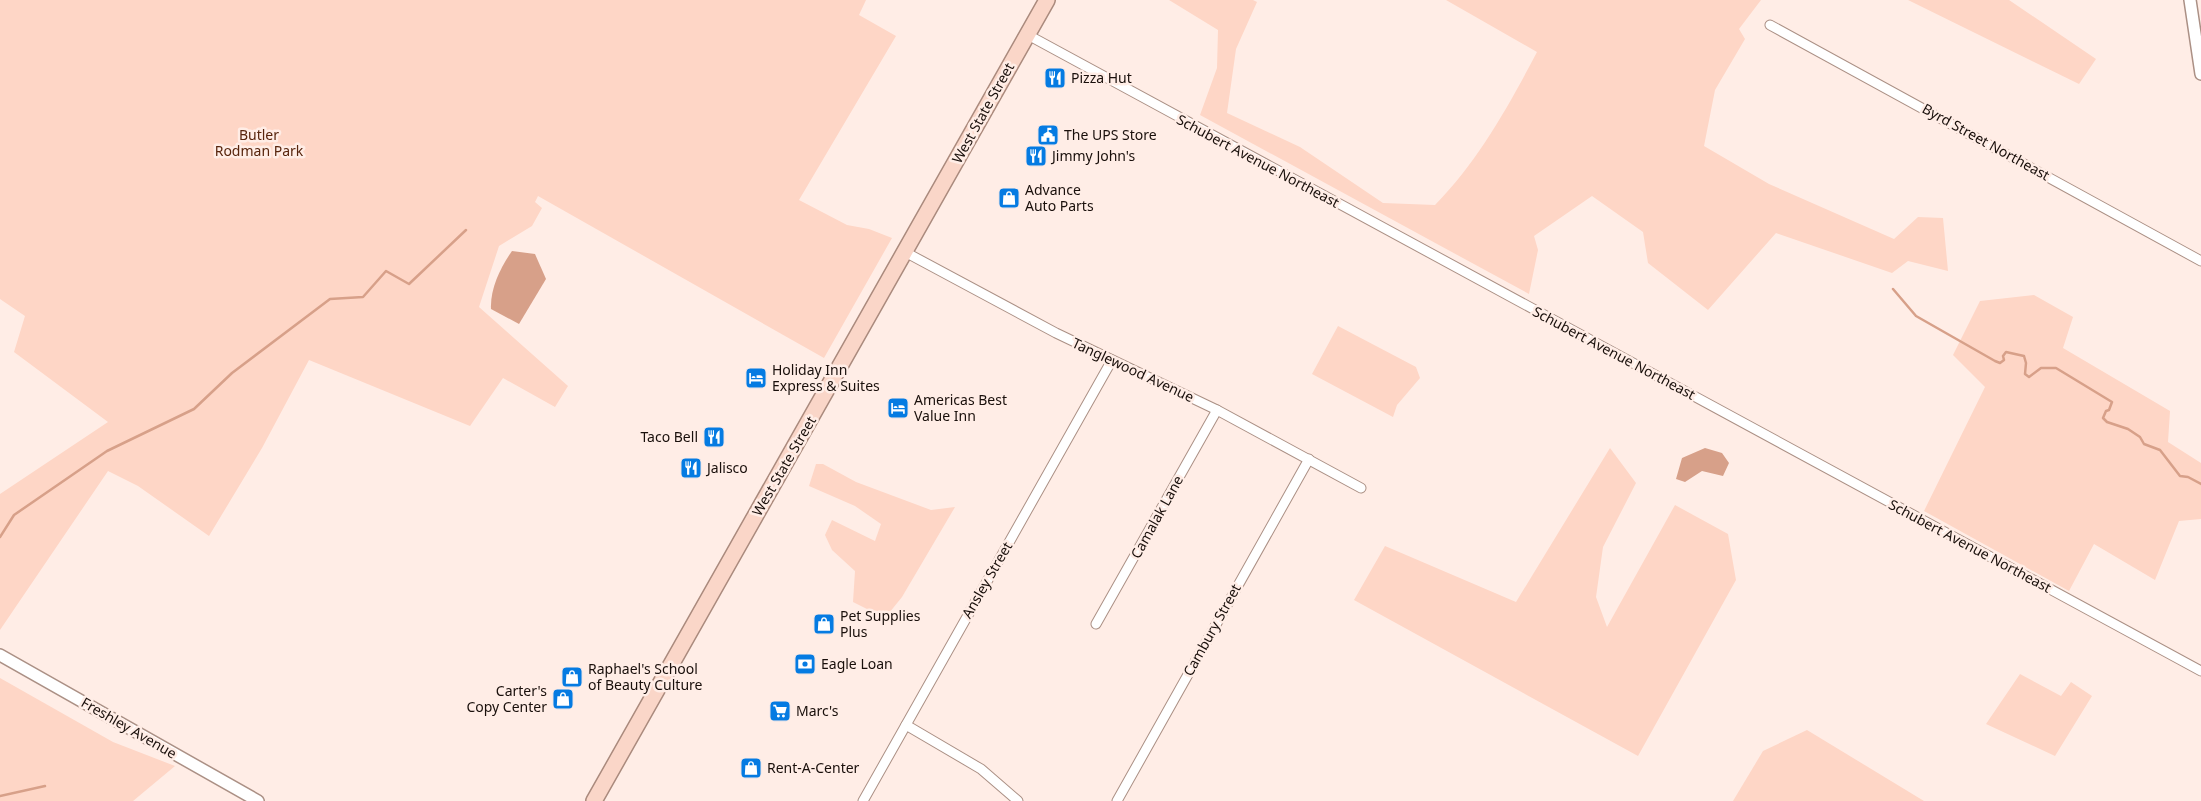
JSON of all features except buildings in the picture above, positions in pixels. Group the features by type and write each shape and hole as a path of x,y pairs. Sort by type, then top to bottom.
{"highway":[{"name":"West State Street","path":"594,801 1047,0"}],"street":[{"path":"2190,0 2201,74"},
{"name":"Byrd Street Northeast","path":"1770,25 2201,261"},
{"name":"Schubert Avenue Northeast","path":"1028,35 2201,671"},
{"name":"Tanglewood Avenue","path":"905,252 1056,333 1217,410 1362,488"},
{"name":"Ansley Street","path":"863,801 1112,360"},
{"name":"Camalak Lane","path":"1096,624 1217,410"},
{"name":"Cambury Street","path":"1116,801 1309,459"},
{"name":"Freshley Avenue","path":"0,655 258,801"},
{"path":"906,725 980,769 1018,801"}],"green space":[{"name":"Butler Rodman Park","path":"0,0 866,0 859,15 896,36 799,200 847,225 869,229 892,238 824,358 538,196 535,202 542,208 532,226 499,246 479,307 568,386 555,407 503,378 470,426 309,360 262,448 209,536 138,486 108,471 0,630 0,494 108,422 14,352 25,316 0,299"},
{"path":"1169,0 1253,0 1257,2 1236,49 1227,113 1300,147 1383,203 1435,205 1479,152 1515,93 1537,52 1446,0 1761,0 1739,29 1745,39 1715,90 1704,146 1769,184 1894,239 1918,217 1943,218 1948,271 1908,261 1892,273 1776,233 1708,310 1648,263 1643,232 1592,196 1534,236 1538,250 1529,294 1200,115 1217,68 1218,30"},
{"path":"1908,0 2009,0 2096,59 2079,84"},
{"path":"2034,295 2073,317 2063,348 2170,411 2168,442 2201,463 2201,519 2179,521 2155,580 2094,544 2069,591 1924,511 1985,387 1953,355 1980,301"},
{"path":"1338,326 1416,367 1420,378 1397,405 1393,417 1312,374"},
{"path":"1610,448 1636,483 1603,547 1596,597 1607,627 1675,505 1728,534 1736,580 1638,756 1354,600 1385,546 1516,602"},
{"path":"816,464 823,464 856,482 931,510 955,507 902,597 885,618 853,602 855,571 832,550 825,535 832,520 875,541 881,524 855,506 809,486"},
{"path":"2020,674 2061,696 2071,682 2092,696 2055,756 1986,724"},
{"path":"0,678 113,742 175,766 133,801 0,801"},
{"path":"1807,730 1924,801 1733,801 1763,751"}],"shaded area":[{"path":"512,251 535,254 546,279 519,324 491,309 492,294 497,279"},
{"path":"1705,448 1722,453 1729,463 1723,476 1702,471 1685,482 1676,479 1682,458"}],"waterway":[{"path":"0,537 14,515 107,451 194,409 232,373 330,299 363,297 386,271 409,284 466,230"},
{"path":"1893,289 1916,316 1995,361 2000,363 2004,360 2003,356 2006,352 2024,356 2026,363 2025,374 2029,377 2041,368 2056,368 2112,402 2103,418 2107,422 2128,429 2140,437 2144,444 2160,450 2180,476 2188,477 2201,484"},
{"path":"0,796 45,786"}],"place":[{"name":"Pizza Hut","path":"1055,78"},
{"name":"The UPS Store","path":"1048,135"},
{"name":"Jimmy John's","path":"1036,156"},
{"name":"Advance Auto Parts","path":"1009,198"},
{"name":"Holiday Inn Express & Suites","path":"756,378"},
{"name":"Americas Best Value Inn","path":"898,408"},
{"name":"Taco Bell","path":"714,437"},
{"name":"Jalisco","path":"691,468"},
{"name":"Pet Supplies Plus","path":"824,624"},
{"name":"Eagle Loan","path":"805,664"},
{"name":"Raphael's School of Beauty Culture","path":"572,677"},
{"name":"Carter's Copy Center","path":"563,699"},
{"name":"Marc's","path":"780,711"},
{"name":"Rent-A-Center","path":"751,768"}]}
